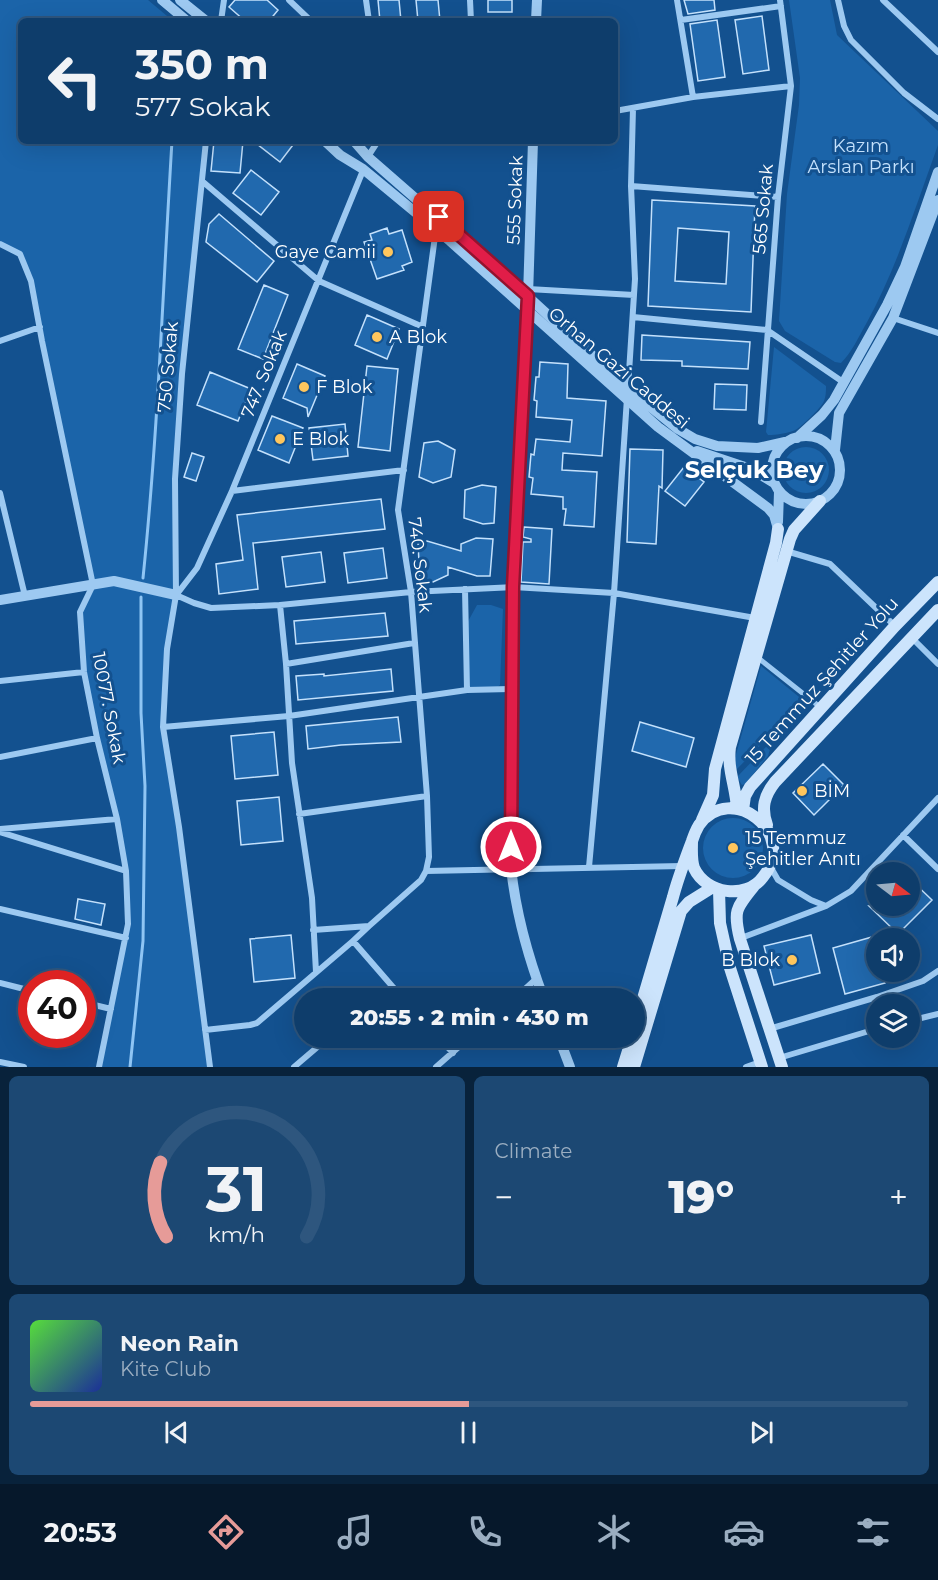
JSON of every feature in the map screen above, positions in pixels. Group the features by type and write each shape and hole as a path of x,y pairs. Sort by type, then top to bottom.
{"main road":[{"path":"740,809 728,758 786,550 794,530 820,501"},
{"path":"645,992 682,866 712,795 715,769 777,543 778,529"},
{"name":"15 Temmuz Şehitler Yolu","path":"740,809 750,787 895,626 938,582"},
{"name":"15 Temmuz Şehitler Yolu","path":"769,832 763,808 768,791 938,610"},
{"path":"692,841 691,855 694,869 705,882 716,888 735,892 750,888 763,878 770,866 774,847 769,832 759,819 740,809 729,808 713,813 700,823"},
{"path":"757,883 736,912 736,920 780,1063"},
{"path":"716,888 720,923 730,968 761,1064"},
{"path":"633,1067 681,911 689,902 716,888"},
{"path":"622,1067 629,1048"}],"street":[{"path":"162,0 183,18"},
{"path":"180,0 202,18"},
{"path":"222,18 225,0"},
{"path":"289,0 308,18"},
{"path":"366,0 369,18"},
{"path":"470,0 471,18"},
{"path":"536,18 537,0"},
{"path":"677,0 693,97"},
{"path":"838,0 844,26 851,40 904,93 938,119"},
{"path":"883,0 938,52"},
{"path":"681,20 780,3"},
{"name":"565 Sokak","path":"761,422 778,197 791,86 780,3"},
{"path":"618,110 693,97 791,86"},
{"path":"589,867 614,593 633,317 633,108"},
{"name":"750 Sokak","path":"206,144 182,374 175,479 176,596 166,649 163,728 179,827 210,1067"},
{"name":"Orhan Gazi Caddesi","path":"328,144 340,155 363,169 435,229 527,312 628,395 658,427 768,508 774,515 778,529"},
{"path":"357,144 368,157 528,293 628,395 688,435 717,446 758,448 806,435 816,437 836,450"},
{"name":"747. Sokak","path":"176,596 197,568 232,491 363,169 376,144"},
{"name":"555 Sokak","path":"533,144 513,587 511,868 514,900 540,988"},
{"path":"797,438 822,415 834,400 887,305 938,172"},
{"path":"202,181 319,281 423,327"},
{"path":"632,186 778,197"},
{"path":"684,445 751,469 790,500 801,503 820,501 832,491 840,470 836,450 839,413 893,318 938,200"},
{"name":"740. Sokak","path":"426,871 429,857 427,796 411,592 398,510 435,229"},
{"path":"0,244 20,254 32,280 93,585"},
{"path":"528,293 634,295"},
{"path":"633,317 767,330 843,382"},
{"path":"893,318 938,333"},
{"path":"0,341 40,327"},
{"path":"778,529 777,488 772,471 773,459 785,442"},
{"path":"232,491 404,470"},
{"path":"0,493 25,596"},
{"path":"786,550 830,564 895,626"},
{"path":"0,600 114,581 176,596 211,608 280,605 411,592 513,587 614,593 755,618"},
{"name":"10077. Sokak","path":"93,585 80,612 84,672 117,819 126,871 128,924 99,1067"},
{"path":"465,589 467,690"},
{"path":"280,605 292,763 312,898 316,972"},
{"path":"912,638 938,664"},
{"path":"286,664 414,643"},
{"path":"756,656 821,708"},
{"path":"0,681 84,672"},
{"path":"163,728 289,716 467,690 513,688"},
{"path":"0,757 97,738"},
{"path":"299,814 427,796"},
{"path":"740,939 826,906 851,891 938,798"},
{"path":"0,830 117,819"},
{"path":"0,830 126,871"},
{"path":"903,835 938,869"},
{"path":"205,1030 257,1023 421,880 426,871 682,866"},
{"path":"770,866 778,880 826,906"},
{"path":"0,909 126,938"},
{"path":"313,930 369,926"},
{"path":"353,941 392,986 390,988"},
{"path":"886,994 923,981 938,970"},
{"path":"526,988 536,979"},
{"path":"0,984 18,988"},
{"path":"769,1029 866,1000"},
{"path":"96,1005 111,1008"},
{"path":"920,1018 938,1014"},
{"path":"780,1063 866,1033"},
{"path":"294,1067 316,1048"},
{"path":"448,1048 453,1053"},
{"path":"436,1067 459,1048"},
{"path":"563,1048 570,1067"},
{"path":"301,1061 307,1067"},
{"path":"0,1062 24,1067"},
{"path":"746,1067 761,1064"}],"green space":[{"path":"0,0 148,0 169,18 18,18 18,144 204,144 175,479 176,595 167,649 163,727 210,1067 99,1067 128,924 126,871 84,672 80,612 93,585 31,281 20,254 0,244"},
{"name":"Kazım Arslan Parkı","path":"789,0 830,0 837,35 938,131 938,145 897,259 852,350 841,363 835,362 785,331 779,321 787,194 799,105 800,78"},
{"path":"774,347 826,386 826,392 820,407 797,429 783,434 768,435 766,432"},
{"path":"806,447 822,454 829,470 822,486 806,493 790,486 783,470 790,454"},
{"path":"477,605 491,605 503,609 500,685 495,689 470,688 466,625"},
{"path":"761,666 804,701 736,770 735,758"},
{"path":"808,703 810,705 771,746 768,756 742,785 737,777"},
{"path":"733,818 750,823 758,831 763,848 758,865 750,873 733,878 716,873 708,865 703,848 708,831 716,823"}],"building":[{"path":"235,0 267,0 278,10 271,18 242,18 229,7"},
{"path":"378,0 399,0 401,18 380,18"},
{"path":"416,0 438,0 440,18 418,18"},
{"path":"488,0 512,0 512,12 488,12"},
{"path":"684,0 714,0 715,10 688,14"},
{"path":"762,16 769,70 743,74 735,20"},
{"path":"717,20 725,77 698,81 690,24"},
{"path":"214,144 243,144 240,173 211,171"},
{"path":"257,144 294,144 280,162"},
{"path":"251,170 279,192 261,215 233,193"},
{"path":"652,200 755,206 751,312 648,306","holes":["678,228 729,232 726,284 675,281"]},
{"path":"219,214 274,261 257,282 206,242 209,224"},
{"name":"Gaye Camii","path":"387,228 389,234 402,230 412,262 402,266 404,270 377,279 364,242 372,240 370,234"},
{"path":"264,285 288,295 263,359 238,349"},
{"name":"A Blok","path":"367,315 399,329 387,359 355,345"},
{"path":"642,335 750,342 748,369 682,366 682,361 641,360"},
{"path":"540,362 568,364 567,398 606,401 602,456 563,453 562,470 597,472 594,527 564,525 566,509 563,509 563,497 531,494 533,478 529,477 531,454 534,455 536,439 570,442 572,420 536,417 537,401 534,400"},
{"name":"F Blok","path":"297,364 325,376 308,417 307,408 283,398"},
{"path":"367,366 398,369 390,451 358,447"},
{"path":"210,372 251,389 238,421 197,405"},
{"path":"715,384 747,385 746,410 714,409"},
{"name":"E Blok","path":"272,416 303,428 289,463 258,450"},
{"path":"345,424 348,456 313,460 309,428"},
{"path":"438,441 455,450 451,477 433,483 419,477 424,443"},
{"path":"630,449 663,450 662,488 659,486 656,544 627,542"},
{"path":"192,453 204,457 196,481 184,477"},
{"path":"684,467 704,482 685,506 665,491"},
{"path":"482,485 496,487 494,523 483,524 464,518 465,490"},
{"path":"381,499 385,529 253,543 258,589 219,594 216,564 243,560 237,515"},
{"path":"524,527 552,529 549,584 521,582 523,542 531,542 531,539 523,537"},
{"path":"476,538 493,539 490,576 477,576 448,567 448,575 433,582 420,582 418,543 427,541 461,551 461,544"},
{"path":"383,548 387,578 348,583 344,553"},
{"path":"321,552 325,582 286,587 282,557"},
{"path":"385,613 388,636 296,644 294,621"},
{"path":"391,669 393,691 298,700 296,676 324,674 324,676"},
{"path":"398,717 401,742 308,749 306,726"},
{"path":"640,722 694,738 686,767 632,751"},
{"path":"274,732 278,775 235,779 231,736"},
{"path":"823,764 844,785 814,815 793,793"},
{"path":"279,797 283,841 241,845 237,801"},
{"path":"920,889 932,900 920,912"},
{"path":"78,899 105,904 101,925 75,919"},
{"path":"879,916 916,916 904,928 892,928"},
{"path":"291,935 295,978 254,982 250,939"},
{"name":"B Blok","path":"811,935 820,973 774,985 764,946"},
{"name":"B Blok","path":"866,939 866,982 885,983 845,994 833,948"}],"waterway":[{"path":"143,578 156,415 172,144"},
{"path":"130,1067 143,941 145,786 141,713 141,597"}],"place":[{"name":"Gaye Camii","path":"388,252"},
{"name":"A Blok","path":"377,337"},
{"name":"F Blok","path":"304,387"},
{"name":"E Blok","path":"280,439"},
{"name":"BİM","path":"802,791"},
{"name":"15 Temmuz Şehitler Anıtı","path":"733,848"},
{"name":"B Blok","path":"792,960"}],"district":[{"name":"Selçuk Bey","path":"754,469"}],"route":[{"path":"439,217 528,296 513,587 511,847"}]}
